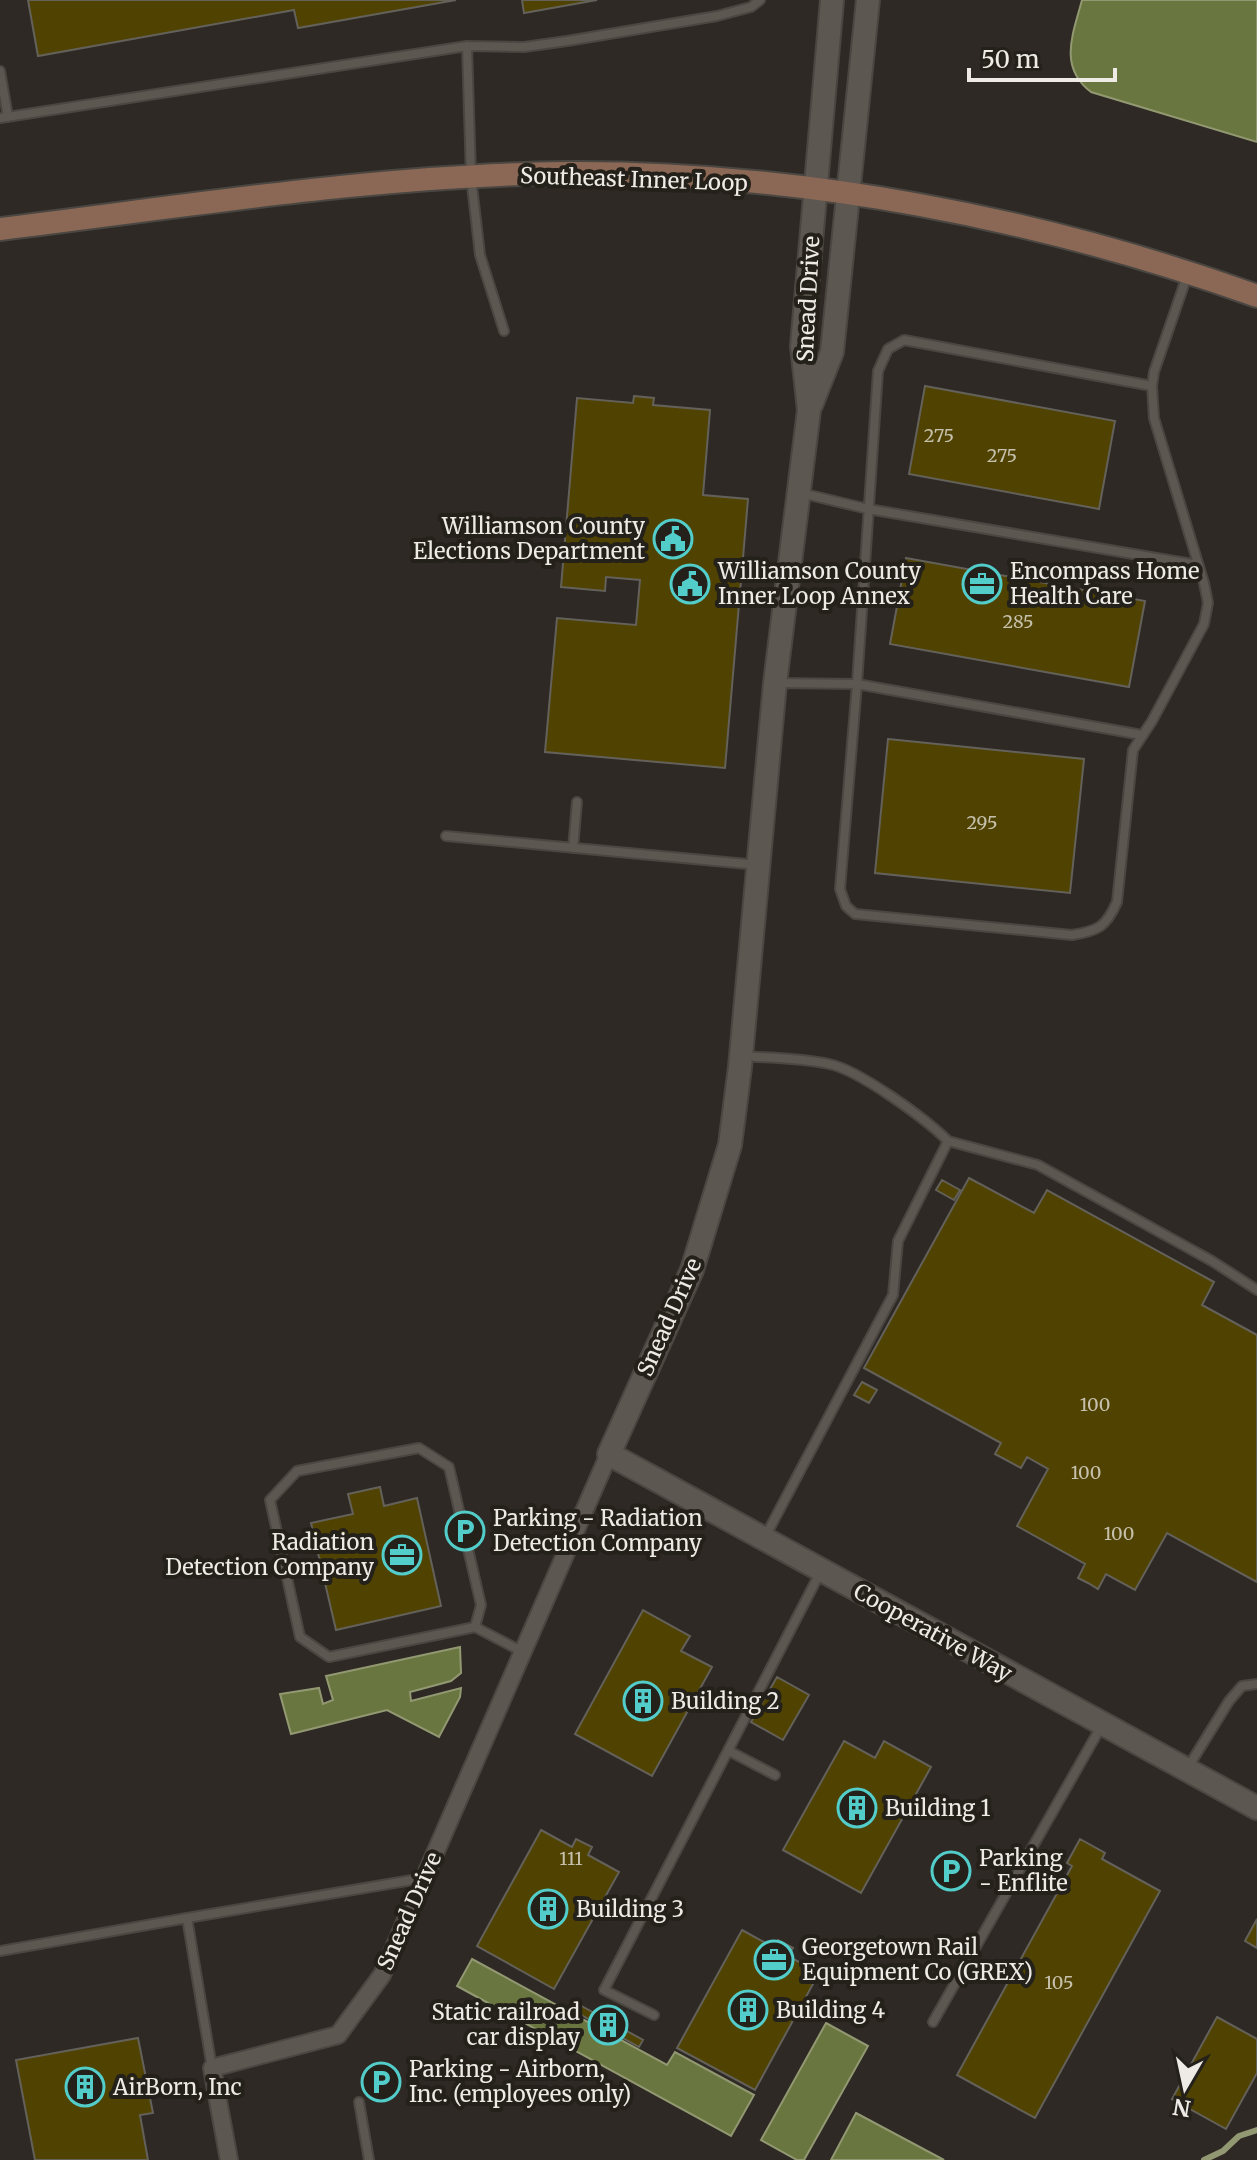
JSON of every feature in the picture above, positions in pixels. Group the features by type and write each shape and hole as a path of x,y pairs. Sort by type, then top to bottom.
{"main road":[{"name":"Southeast Inner Loop","path":"0,229 345,187 568,173 662,176 850,193 1046,232 1189,271 1257,296"}],"street":[{"name":"Snead Drive","path":"212,2068 338,2035 382,1975 692,1270 730,1145 775,683 809,410 802,346 832,0"},
{"name":"Snead Drive","path":"809,410 832,352 868,0"},
{"name":"Cooperative Way","path":"609,1454 1257,1808"},
{"path":"212,2068 229,2160"}],"lane":[{"path":"0,71 4,118 467,46 524,47 567,41 717,16 751,7 760,0"},
{"path":"467,46 471,177 481,260 504,331"},
{"path":"1152,386 904,340 888,349 878,371 840,889 846,906 855,914 1072,935 1094,932 1110,918 1117,902 1133,750 1204,624 1208,603 1154,418 1152,386 1189,271"},
{"path":"798,492 868,509 1198,565"},
{"path":"775,683 857,684 1142,735"},
{"path":"573,848 577,802"},
{"path":"446,836 759,865"},
{"path":"741,1056 831,1064 865,1081 928,1121 948,1141 1038,1165 1212,1261 1257,1290"},
{"path":"764,1539 893,1295 898,1241 948,1141"},
{"path":"475,1627 481,1605 449,1467 419,1448 297,1471 270,1500 300,1637 329,1657 475,1627 523,1652"},
{"path":"654,2015 604,1990 821,1571"},
{"path":"1187,1770 1229,1701 1242,1686 1257,1684"},
{"path":"933,2022 1103,1724"},
{"path":"729,1751 775,1775"},
{"path":"0,1951 424,1878"},
{"path":"187,1918 212,2068"},
{"path":"359,2102 369,2160"}],"shaded area":[{"path":"1082,0 1257,0 1257,142 1091,92 1074,72 1071,61 1072,37"},
{"path":"460,1647 461,1673 451,1681 410,1692 411,1701 461,1688 460,1697 439,1737 387,1710 291,1734 280,1694 319,1688 323,1704 333,1700 326,1676"},
{"path":"472,1959 667,2065 675,2052 754,2095 731,2136 457,1986"},
{"path":"826,2023 868,2046 804,2160 797,2160 761,2140"},
{"path":"856,2113 944,2160 831,2160"}],"building":[{"path":"28,0 456,0 298,28 294,10 38,56"},
{"path":"522,0 597,0 524,13"},
{"path":"925,386 1115,421 1099,509 909,474"},
{"name":"Williamson County Inner Loop Annex","path":"634,396 654,398 653,405 710,410 703,495 748,499 725,768 545,752 557,618 636,625 640,580 606,577 605,591 561,587 577,398 633,403"},
{"path":"906,558 1145,601 1129,687 890,644"},
{"path":"888,739 1084,759 1070,893 875,873"},
{"path":"969,1178 1034,1213 1047,1190 1214,1282 1202,1305 1257,1335 1257,1582 1167,1533 1135,1590 1106,1574 1098,1589 1078,1578 1085,1564 1017,1526 1048,1469 1027,1457 1021,1468 995,1454 1001,1443 864,1368"},
{"path":"942,1180 960,1190 954,1200 936,1190"},
{"path":"862,1382 877,1390 869,1403 854,1395"},
{"path":"380,1487 384,1506 417,1498 441,1606 336,1630 311,1523 353,1514 348,1494"},
{"name":"Building 2","path":"643,1610 690,1636 681,1651 712,1667 652,1776 575,1734"},
{"path":"777,1677 809,1695 783,1740 751,1722"},
{"name":"Building 1","path":"844,1741 875,1758 884,1741 931,1767 861,1893 783,1850"},
{"name":"Building 3","path":"541,1830 572,1847 576,1839 592,1847 588,1855 619,1872 554,1989 477,1946"},
{"path":"1080,1839 1105,1853 1102,1859 1160,1891 1035,2118 957,2075 1072,1866 1067,1863"},
{"path":"1257,1919 1257,1948 1245,1941"},
{"name":"Building 4","path":"742,1930 773,1947 778,1940 793,1948 788,1956 819,1973 755,2090 677,2048"},
{"name":"Static railroad car display","path":"578,2004 643,2040 639,2047 574,2011"},
{"path":"1217,2017 1257,2039 1257,2073 1226,2129 1172,2099"},
{"name":"AirBorn, Inc","path":"138,2038 153,2113 140,2115 148,2160 35,2160 16,2060"}],"waterway":[{"path":"1204,2160 1223,2151 1239,2136 1257,2130"}],"place":[{"name":"Williamson County Elections Department","path":"673,539"},
{"name":"Williamson County Inner Loop Annex","path":"690,584"},
{"name":"Encompass Home Health Care","path":"982,584"},
{"name":"Parking - Radiation Detection Company","path":"465,1531"},
{"name":"Radiation Detection Company","path":"402,1555"},
{"name":"Building 2","path":"643,1701"},
{"name":"Building 1","path":"857,1808"},
{"name":"Parking - Enflite","path":"951,1871"},
{"name":"Building 3","path":"548,1909"},
{"name":"Georgetown Rail Equipment Co (GREX)","path":"774,1960"},
{"name":"Building 4","path":"748,2010"},
{"name":"Static railroad car display","path":"608,2025"},
{"name":"Parking - Airborn, Inc. (employees only)","path":"381,2082"},
{"name":"AirBorn, Inc","path":"85,2087"}]}
